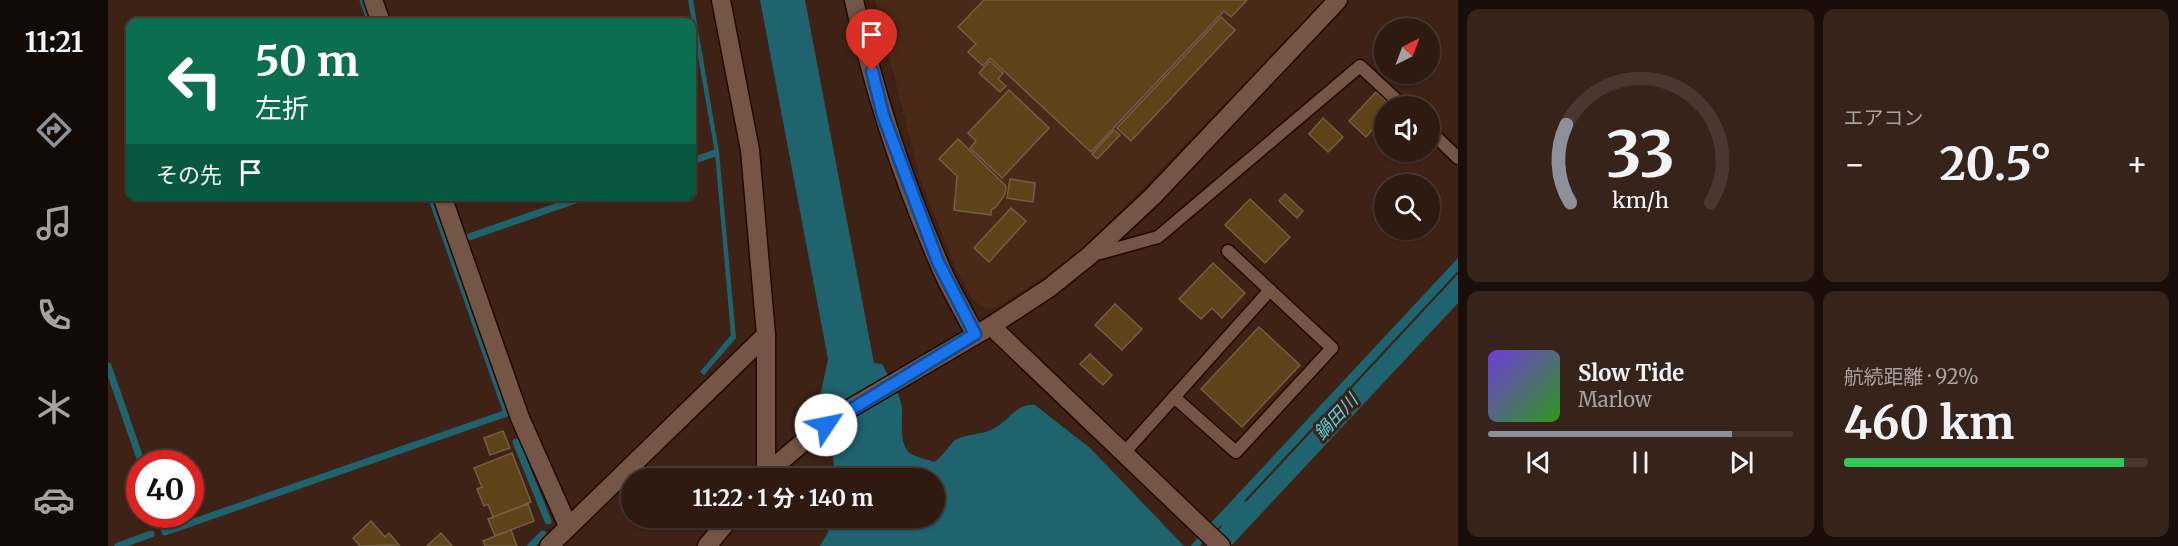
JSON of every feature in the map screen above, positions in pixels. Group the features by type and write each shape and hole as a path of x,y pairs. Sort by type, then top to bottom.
{"street":[{"path":"373,0 380,18"},
{"path":"721,0 750,150 766,334 764,468"},
{"path":"854,0 883,115 908,186 938,262 983,330 1124,453 1221,546"},
{"path":"772,468 844,412 1049,288 1089,256 1153,196 1338,0"},
{"path":"444,201 520,418 568,526"},
{"path":"549,546 766,334"},
{"path":"707,546 722,528"}],"lane":[{"path":"1089,256 1158,237 1360,66 1392,96"},
{"path":"1440,141 1458,158"},
{"path":"1174,397 1236,452 1332,348 1228,251"},
{"path":"1124,453 1270,290"}],"shaded area":[{"path":"875,0 1326,0 1077,255 998,307 986,309 973,300 956,269 920,179"}],"water":[{"path":"688,0 693,0 719,152 736,338 704,375 700,372 731,335 715,153 696,45 696,18 691,18"},
{"path":"760,0 805,0 874,363 882,364 899,396 902,408 903,439 907,450 913,455 934,462 954,441 990,430 1024,406 1035,405 1090,448 1184,546 820,546 829,528 945,528 945,468 834,468 831,437 819,401 828,359"},
{"name":"鍋田川","path":"1458,258 1458,271 1244,501 1246,502 1458,274 1458,303 1231,546 1204,546 1222,526 1215,531 1209,525"}],"building":[{"path":"984,0 1247,0 1231,17 1224,11 1091,152 990,58 983,66 968,52 976,44 958,27"},
{"path":"1221,17 1235,30 1131,141 1117,128"},
{"path":"990,61 1003,73 998,79 1006,86 1000,92 979,73"},
{"path":"1009,90 1049,128 1002,178 970,148 976,141 968,133"},
{"path":"1376,92 1380,96 1374,96 1374,128 1366,137 1349,121"},
{"path":"1323,118 1343,137 1328,152 1309,134"},
{"path":"1114,130 1120,135 1097,159 1092,154"},
{"path":"958,139 1006,186 1005,194 991,210 991,215 954,210 957,176 939,159"},
{"path":"1010,179 1035,183 1033,202 1007,198"},
{"path":"1285,194 1303,211 1297,218 1279,201"},
{"path":"1250,199 1290,237 1265,263 1225,225"},
{"path":"1011,208 1026,221 989,262 974,248"},
{"path":"1213,263 1245,293 1222,318 1212,308 1201,319 1179,299"},
{"path":"1115,304 1142,329 1122,350 1095,325"},
{"path":"1259,327 1300,365 1242,427 1201,389"},
{"path":"1090,354 1112,375 1103,385 1080,364"},
{"path":"503,431 510,448 490,455 484,438"},
{"path":"512,453 531,502 493,517 488,504 484,506 477,489 482,487 474,468"},
{"path":"528,504 534,521 495,536 488,519"},
{"path":"371,521 385,537 389,533 399,545 360,546 353,538"},
{"path":"511,530 517,546 485,546 483,541"},
{"path":"441,533 452,546 427,546"}],"waterway":[{"path":"363,0 370,18"},
{"path":"696,160 715,153"},
{"path":"204,518 507,413 433,201"},
{"path":"469,237 573,201"},
{"path":"108,366 137,450"},
{"path":"516,442 548,521"},
{"path":"164,528 165,532 176,528"},
{"path":"118,546 151,534"},
{"path":"531,546 543,534"},
{"path":"1195,546 1206,534"}],"route":[{"path":"826,425 975,334 938,262 908,186 883,115 872,71"}]}
